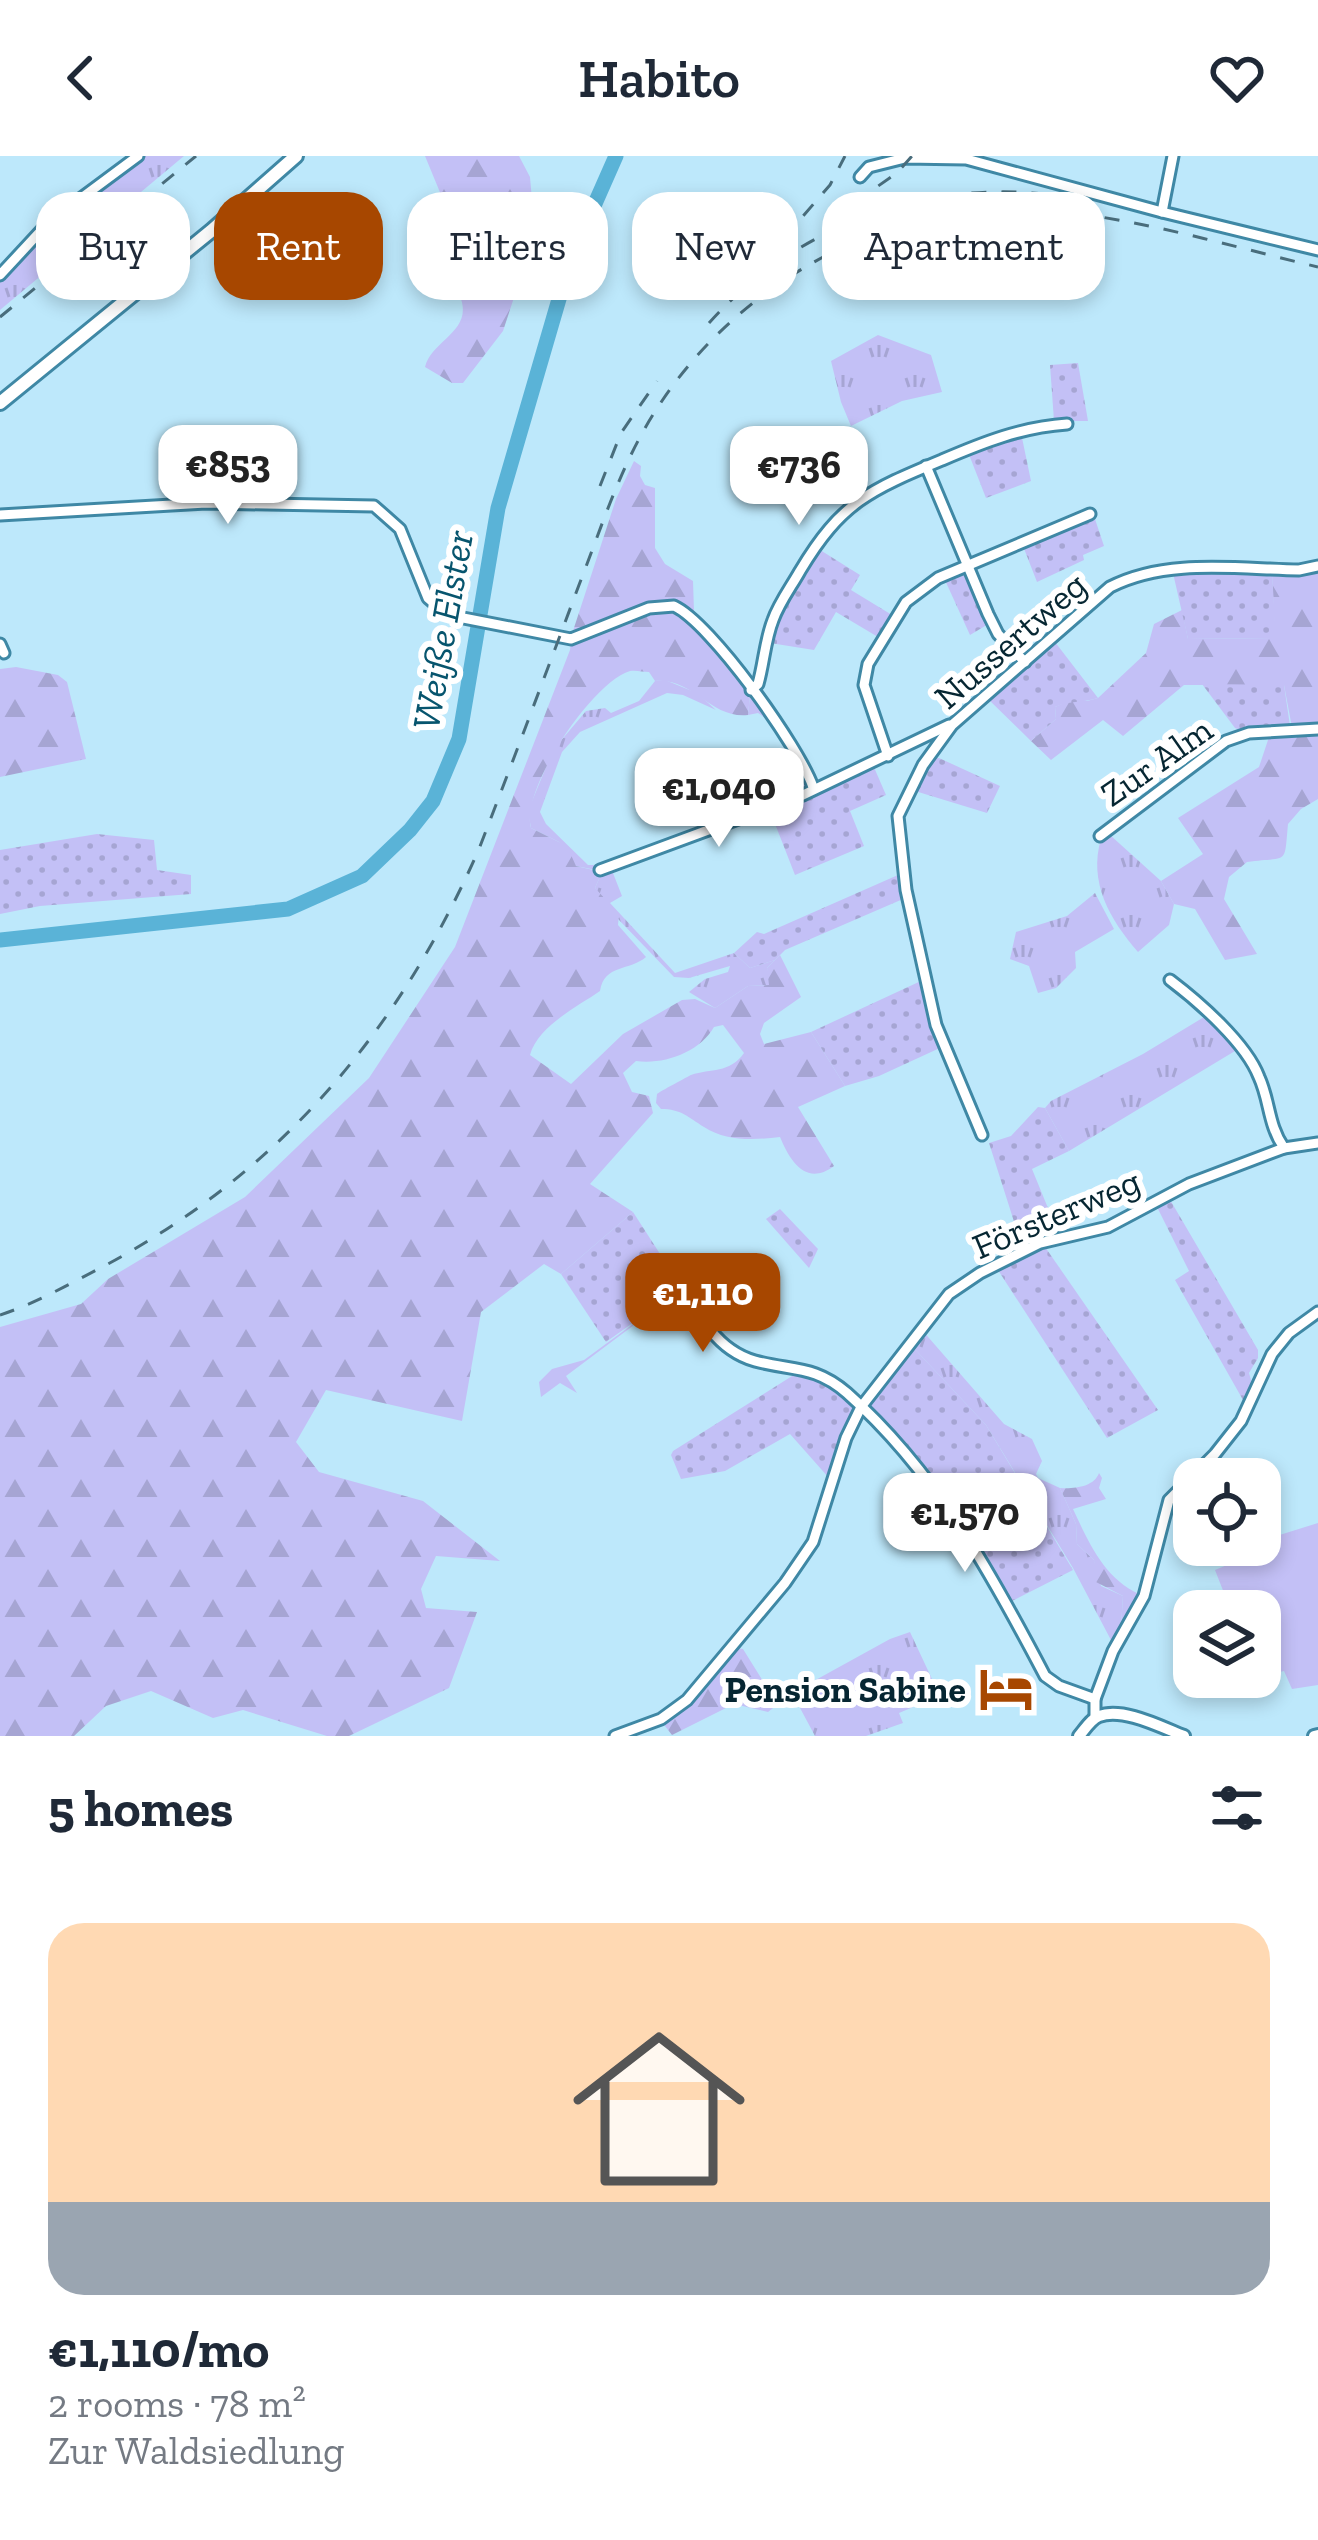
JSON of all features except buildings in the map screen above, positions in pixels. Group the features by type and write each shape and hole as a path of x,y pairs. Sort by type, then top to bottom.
{"main road":[{"path":"0,403 212,231 296,156"}],"street":[{"path":"0,274 49,222 138,156"},
{"path":"1162,212 1173,156"},
{"path":"860,177 869,167 905,158 966,159 1318,250"},
{"path":"751,691 758,684 772,620 822,534 872,490 1020,430 1067,424"},
{"path":"926,466 998,634 1025,662"},
{"path":"0,515 206,503 374,506 400,529 428,598 448,615 571,639 649,608 674,606 696,621 751,691 805,764 813,787"},
{"path":"888,756 864,692 868,664 915,592 1090,514"},
{"name":"Nussertweg","path":"982,1135 936,1024 897,830 906,799 952,725 1110,587 1128,578 1174,569 1299,570 1318,566"},
{"path":"600,869 761,812 952,725"},
{"name":"Zur Alm","path":"1100,836 1226,741 1259,732 1318,729"},
{"path":"1170,980 1208,1011 1246,1052 1260,1079 1273,1132 1284,1148"},
{"name":"Försterweg","path":"615,1736 661,1719 687,1700 785,1583 813,1542 846,1438 861,1407 932,1314 966,1281 1040,1243 1108,1227 1189,1184 1284,1148 1318,1143"},
{"path":"683,1282 705,1326 731,1348 757,1361 807,1369 835,1383 905,1450 957,1519 1046,1676 1095,1699"},
{"path":"1079,1736 1095,1717 1095,1699 1113,1651 1144,1596 1169,1500 1241,1421 1272,1354 1289,1333 1318,1312"},
{"path":"1095,1717 1122,1715 1184,1736"}],"green space":[{"path":"143,156 184,156 141,192 95,192"},
{"path":"425,156 519,156 530,177 531,192 440,192"},
{"path":"36,241 36,280 0,310 0,279"},
{"path":"461,300 513,300 503,331 463,383 452,383 425,367 458,326"},
{"path":"878,335 931,355 942,392 902,401 851,426 831,361"},
{"path":"1078,363 1088,421 1054,421 1050,365"},
{"path":"1021,433 1031,481 986,498 968,452"},
{"path":"634,461 641,466 645,485 655,488 655,548 665,564 693,581 694,611 750,695 748,715 723,711 680,685 655,681 649,672 630,671 597,695 562,739 536,789 531,828 567,846 576,866 602,872 595,888 619,914 618,925 646,957 607,976 600,991 541,1035 530,1055 571,1084 623,1034 682,1000 695,999 715,1008 748,986 769,985 767,968 780,955 801,997 764,1023 760,1034 764,1044 811,1032 845,1086 798,1107 834,1166 815,1174 807,1172 794,1162 780,1137 732,1138 656,1103 657,1094 691,1075 738,1060 744,1053 723,1025 680,1055 636,1061 623,1073 632,1092 649,1096 653,1113 590,1184 633,1212 561,1274 544,1264 481,1312 462,1421 326,1390 296,1442 319,1472 423,1501 500,1561 436,1556 421,1589 426,1608 477,1612 449,1688 349,1736 327,1736 243,1710 213,1718 151,1691 106,1706 74,1736 0,1736 0,1327 81,1304 108,1279 245,1197 369,1078 455,947 570,650 616,499"},
{"path":"1094,516 1104,546 1037,582 1023,546"},
{"path":"817,548 860,575 851,590 892,615 878,637 836,612 814,650 770,643 776,617"},
{"path":"961,571 967,574 990,623 970,635 944,578"},
{"path":"1173,573 1272,573 1276,638 1188,639"},
{"path":"1272,573 1318,573 1318,799 1288,824 1282,857 1247,862 1229,877 1224,899 1257,954 1225,960 1195,909 1174,904 1161,881 1203,854 1178,818 1259,767 1270,734 1288,737 1293,733 1284,685 1184,685 1123,736 1103,720 1051,760 1031,741 1056,719 1055,707 1075,698 1098,698 1146,653 1154,624 1182,610 1188,639 1275,638"},
{"path":"1055,642 1098,698 1055,707 1056,719 1031,741 987,698"},
{"path":"16,667 58,675 67,682 86,759 0,777 0,669"},
{"path":"665,680 697,693 716,710 667,693 580,732 562,752 540,812 546,824 588,865 603,865 801,790 800,770 783,738 797,755 807,789 596,870 576,866 559,842 531,828 528,811 553,750 586,711 605,708 611,713 639,701 655,681"},
{"path":"1202,684 1284,685 1290,726 1235,728"},
{"path":"750,695 782,736 758,713 748,715"},
{"path":"939,758 1000,786 987,813 915,791 929,759"},
{"path":"873,765 886,795 850,811 864,846 795,875 770,811"},
{"path":"97,834 154,840 157,870 191,875 191,894 40,906 0,914 0,850"},
{"path":"1110,835 1161,881 1174,904 1169,925 1138,952 1111,914 1100,885 1101,839"},
{"path":"611,868 622,896 610,903 675,973 734,953 750,968 775,960 767,968 769,985 748,986 715,1008 689,992 705,979 728,972 730,966 689,978 674,977 595,888 602,872"},
{"path":"898,875 903,899 785,950 775,960 750,968 734,953 757,932 764,934"},
{"path":"1095,893 1114,929 1075,952 1076,968 1056,988 1038,993 1029,966 1010,959 1016,932 1067,916"},
{"path":"923,980 942,1047 845,1086 811,1032"},
{"path":"1209,1014 1235,1051 1069,1151 1045,1108 1051,1101"},
{"path":"1038,1107 1045,1108 1069,1151 1032,1169 1059,1235 1034,1243 1017,1231 989,1143 1011,1136"},
{"path":"1169,1198 1258,1350 1249,1373 1253,1387 1243,1400 1175,1280 1189,1271 1156,1205"},
{"path":"780,1209 818,1249 809,1268 766,1219"},
{"path":"633,1212 682,1288 606,1342 561,1274"},
{"path":"1043,1244 1158,1410 1107,1438 996,1267"},
{"path":"682,1288 709,1336 681,1301 670,1298 566,1376 577,1393 560,1383 541,1397 539,1382 552,1369 584,1360"},
{"path":"922,1330 1004,1424 1032,1439 1042,1461 1038,1478 1060,1488 1076,1524 1077,1544 1094,1560 1101,1586 1123,1596 1121,1627 1112,1642 986,1425 910,1344"},
{"path":"910,1344 986,1425 1073,1570 1010,1602 945,1499 867,1405"},
{"path":"800,1371 833,1385 855,1406 829,1478 790,1434 725,1471 681,1479 673,1451"},
{"path":"1099,1473 1099,1488 1106,1499 1073,1509 1107,1569 1139,1594 1121,1627 1123,1596 1096,1582 1094,1560 1077,1544 1076,1524 1060,1488 1088,1484"},
{"path":"1318,1523 1318,1685 1292,1689 1281,1672 1281,1590 1223,1590 1215,1570 1281,1566 1281,1534"},
{"path":"910,1632 932,1679 932,1699 899,1713 903,1723 866,1736 815,1736 792,1693"},
{"path":"736,1648 743,1649 772,1691 792,1693 768,1712 734,1704 672,1735 661,1721"}],"waterway":[{"name":"Weiße Elster","path":"0,940 288,909 362,876 433,801 459,739 498,508 571,258 616,156"}],"railway":[{"path":"0,317 196,156"},
{"path":"798,222 830,185 845,156"},
{"path":"870,192 912,156"},
{"path":"0,1315 108,1264 229,1185 281,1139 373,1035 412,977 479,849 632,452 688,366 767,292 863,238 968,211 1023,209 1098,217 1318,267"},
{"path":"709,323 746,287 822,236"},
{"path":"600,486 621,433 657,381"}],"place":[{"name":"Pension Sabine","path":"1006,1689"}]}
